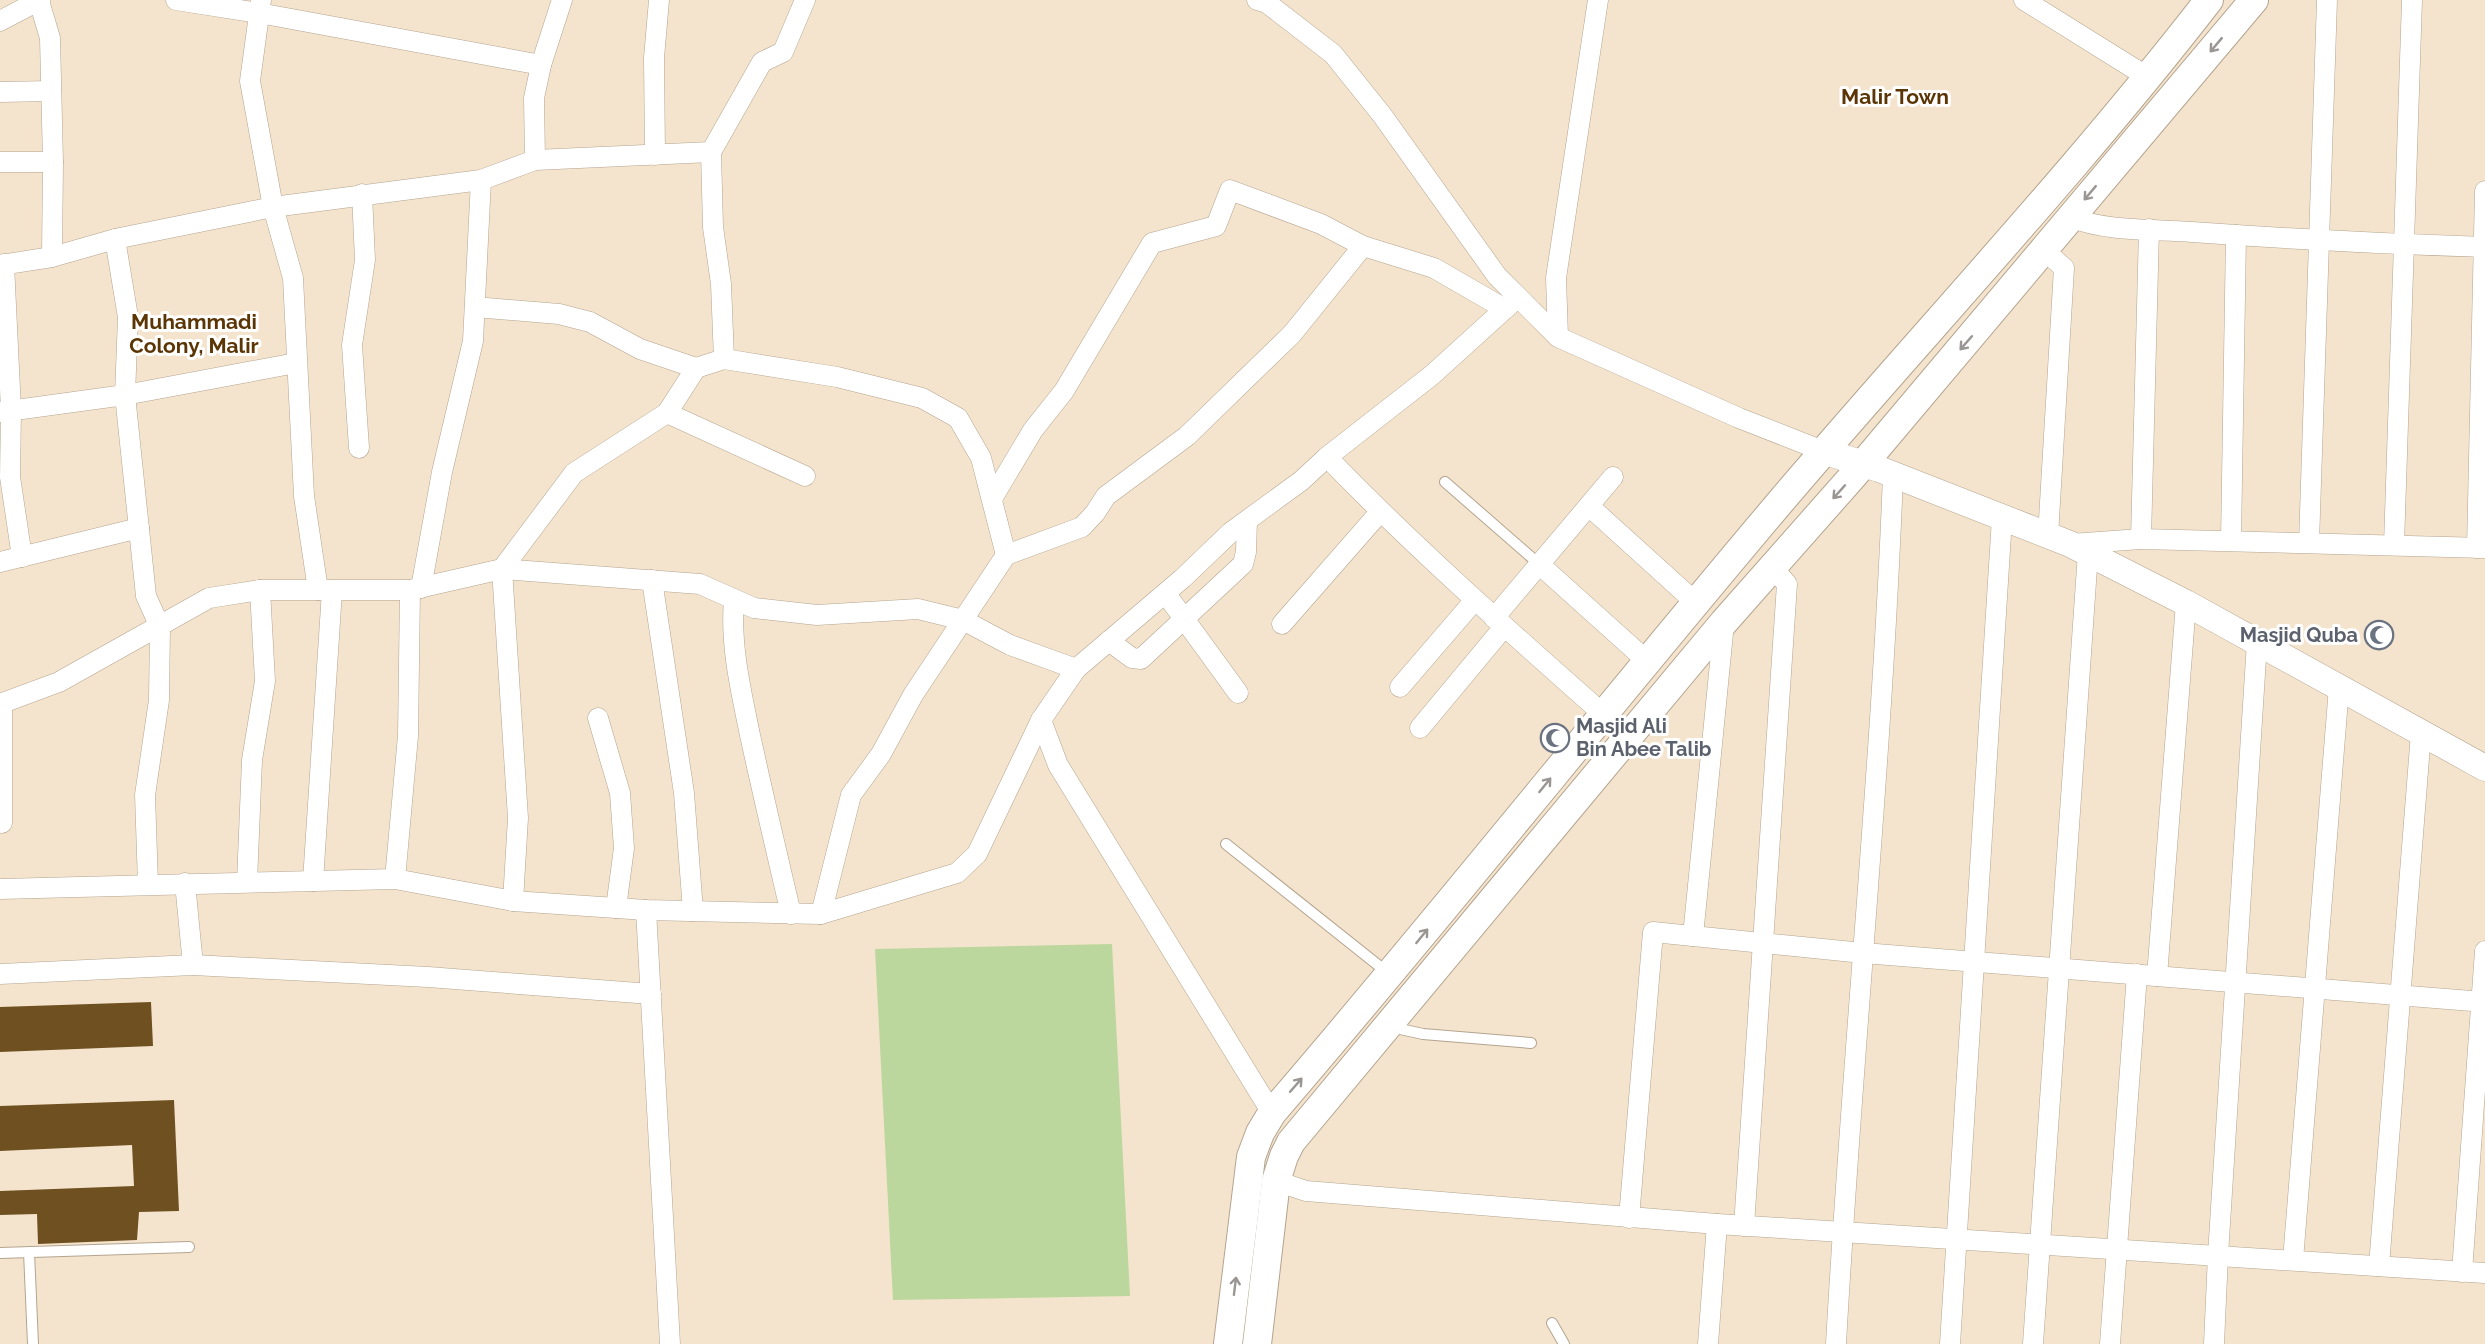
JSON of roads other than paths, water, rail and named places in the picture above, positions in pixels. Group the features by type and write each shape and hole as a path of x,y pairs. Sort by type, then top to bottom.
{"main road":[{"path":"1228,1344 1251,1157 1260,1133 1272,1113 1391,975 1602,713 1695,602 1823,451 2149,78 2209,0"},
{"path":"1257,1344 1276,1181 1284,1156 1292,1142 1386,1026 1724,622 2045,251 2070,217 2254,0"}],"street":[{"path":"0,21 40,0 50,38 53,162 52,257"},
{"path":"176,0 260,6 541,65"},
{"path":"535,160 534,98 541,65 562,0"},
{"path":"655,155 654,58 659,0"},
{"path":"724,359 721,284 713,227 711,152 762,62 783,52 805,0"},
{"path":"1257,0 1267,3 1333,54 1382,115 1497,276 1512,303"},
{"path":"1558,337 1556,278 1598,0"},
{"path":"2024,0 2149,78"},
{"path":"2310,543 2327,0"},
{"path":"2394,545 2412,0"},
{"path":"260,6 250,81 273,207 293,278 303,496 325,591 313,881"},
{"path":"0,92 51,91"},
{"path":"21,557 10,477 5,411 2,264 52,257 115,239 273,207 481,180 535,160 711,152"},
{"path":"0,162 53,162"},
{"path":"395,879 408,736 416,589 473,341 481,180"},
{"path":"993,496 1033,430 1064,391 1152,243 1216,226 1230,190 1321,224 1363,246 1434,268 1512,303 1558,337 1739,418 1893,475 2068,544 2186,603 2485,768"},
{"path":"2068,544 2141,539 2481,548 2485,191"},
{"path":"359,448 352,345 365,260 362,194"},
{"path":"2070,217 2088,225 2320,241 2484,247"},
{"path":"2141,539 2149,229"},
{"path":"2231,542 2236,235"},
{"path":"115,239 128,317 125,395 146,596 160,627 159,700 145,795 147,884"},
{"path":"820,914 851,795 880,754 913,695 1006,555 1082,526 1095,513 1106,496 1187,436 1292,334 1363,246"},
{"path":"2033,1344 2059,968 2068,544 2064,268 2045,251"},
{"path":"0,889 395,879 513,901 646,910 820,914 957,873 977,854 1041,720 1076,669 1166,594 1231,532 1301,481 1327,457 1431,375 1512,303"},
{"path":"475,307 559,314 590,322 640,349 696,369"},
{"path":"513,901 518,818 502,568 574,474 667,413 696,369 724,359 837,377 922,398 958,418 981,458 993,496 1006,555"},
{"path":"5,411 125,395 296,363"},
{"path":"667,413 805,476"},
{"path":"1327,457 1380,512 1474,601 1602,713"},
{"path":"1836,1344 1842,1232 1888,601 1893,475"},
{"path":"1420,728 1539,564 1613,477"},
{"path":"1589,506 1695,602"},
{"path":"1282,624 1380,512"},
{"path":"1950,1344 2002,518"},
{"path":"1109,641 1132,658 1141,659 1243,564 1246,552 1247,521"},
{"path":"0,562 139,528"},
{"path":"1539,564 1647,661"},
{"path":"1744,1226 1787,584 1772,567"},
{"path":"2,823 1,704 59,682 209,598 260,590 416,589 502,568 700,584 754,608 817,615 918,609 963,620 1010,645 1076,669"},
{"path":"652,580 684,794 693,911"},
{"path":"247,882 252,760 265,681 260,590"},
{"path":"1166,594 1238,693"},
{"path":"734,600 732,622 738,677 764,803 791,914"},
{"path":"1400,687 1474,601"},
{"path":"2157,976 2186,603"},
{"path":"1693,936 1724,622"},
{"path":"2214,1344 2257,642"},
{"path":"2293,1260 2339,687"},
{"path":"598,718 620,793 624,848 616,908"},
{"path":"1041,720 1058,765 1272,1113"},
{"path":"2379,1266 2421,733"},
{"path":"185,883 193,964"},
{"path":"1446,908 1471,926"},
{"path":"646,910 670,1344"},
{"path":"1629,1218 1653,932 1863,953 2483,1001"},
{"path":"2462,1272 2485,951"},
{"path":"0,974 193,964 428,976 651,994"},
{"path":"2110,1344 2137,974"},
{"path":"1276,1181 1306,1191 1629,1218 2485,1274"},
{"path":"1708,1344 1717,1224"}],"lane":[{"path":"1445,483 1539,564"},
{"path":"1226,844 1391,975"},
{"path":"1386,1026 1423,1034 1531,1043"},
{"path":"0,1253 189,1247"},
{"path":"29,1252 33,1344"},
{"path":"1552,1323 1564,1344"}],"place":[{"name":"Masjid Quba","path":"2379,635"},
{"name":"Masjid Ali Bin Abee Talib","path":"1555,738"}],"district":[{"name":"Malir Town","path":"1895,97"},
{"name":"Muhammadi Colony, Malir","path":"194,334"}]}
